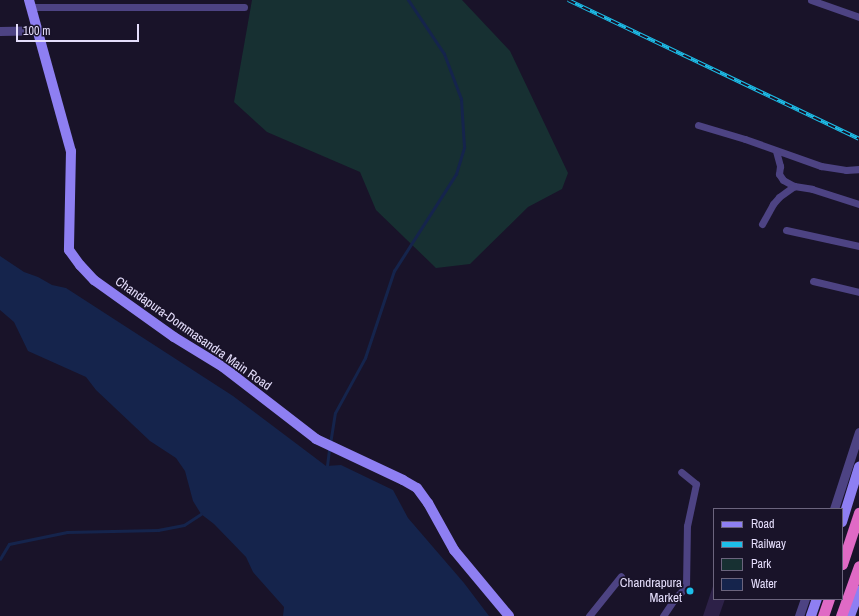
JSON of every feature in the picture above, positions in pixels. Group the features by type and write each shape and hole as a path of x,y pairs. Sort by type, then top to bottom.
{"highway":[{"path":"843,561 859,513"},
{"path":"841,616 859,566"},
{"path":"824,616 830,600"}],"main road":[{"name":"Chandapura-Dommasandra Main Road","path":"30,4 39,30 71,151 69,250 94,280 174,337 223,367 316,439 417,488 428,503 454,550 508,616"},
{"path":"843,519 859,467"},
{"path":"850,616 859,591"},
{"path":"811,616 817,600"}],"street":[{"path":"811,0 859,17"},
{"path":"30,4 244,7"},
{"path":"0,31 39,30"},
{"path":"698,126 746,139 821,166 846,170 859,169"},
{"path":"776,151 780,166 779,174 783,180 794,186 812,189 859,204"},
{"path":"762,224 773,204 794,186"},
{"path":"786,230 859,246"},
{"path":"812,281 859,292"},
{"path":"834,508 859,432"},
{"path":"663,616 675,598 686,587 687,526 696,484 681,472"},
{"path":"589,616 621,576"},
{"path":"799,616 804,600"}],"green space":[{"path":"252,0 462,0 510,51 568,173 562,189 528,207 470,264 436,268 376,210 360,172 267,132 234,102"}],"water":[{"path":"0,256 24,272 38,277 52,285 66,288 233,396 326,466 341,465 393,490 408,518 464,583 489,616 283,616 284,607 253,572 246,557 214,524 201,514 193,501 185,471 176,458 150,441 96,390 86,377 28,351 14,322 0,310"}],"building":[{"path":"713,586 713,600 725,600 719,616 703,616"}],"waterway":[{"path":"330,444 335,413 365,358 394,271 456,174 464,147 461,99 444,54 408,0"},
{"path":"327,466 329,449"},
{"path":"0,559 9,544 67,532 158,530 184,525 201,514"}],"railway":[{"path":"568,0 859,139"}],"place":[{"name":"Chandrapura Market","path":"690,591"}]}
